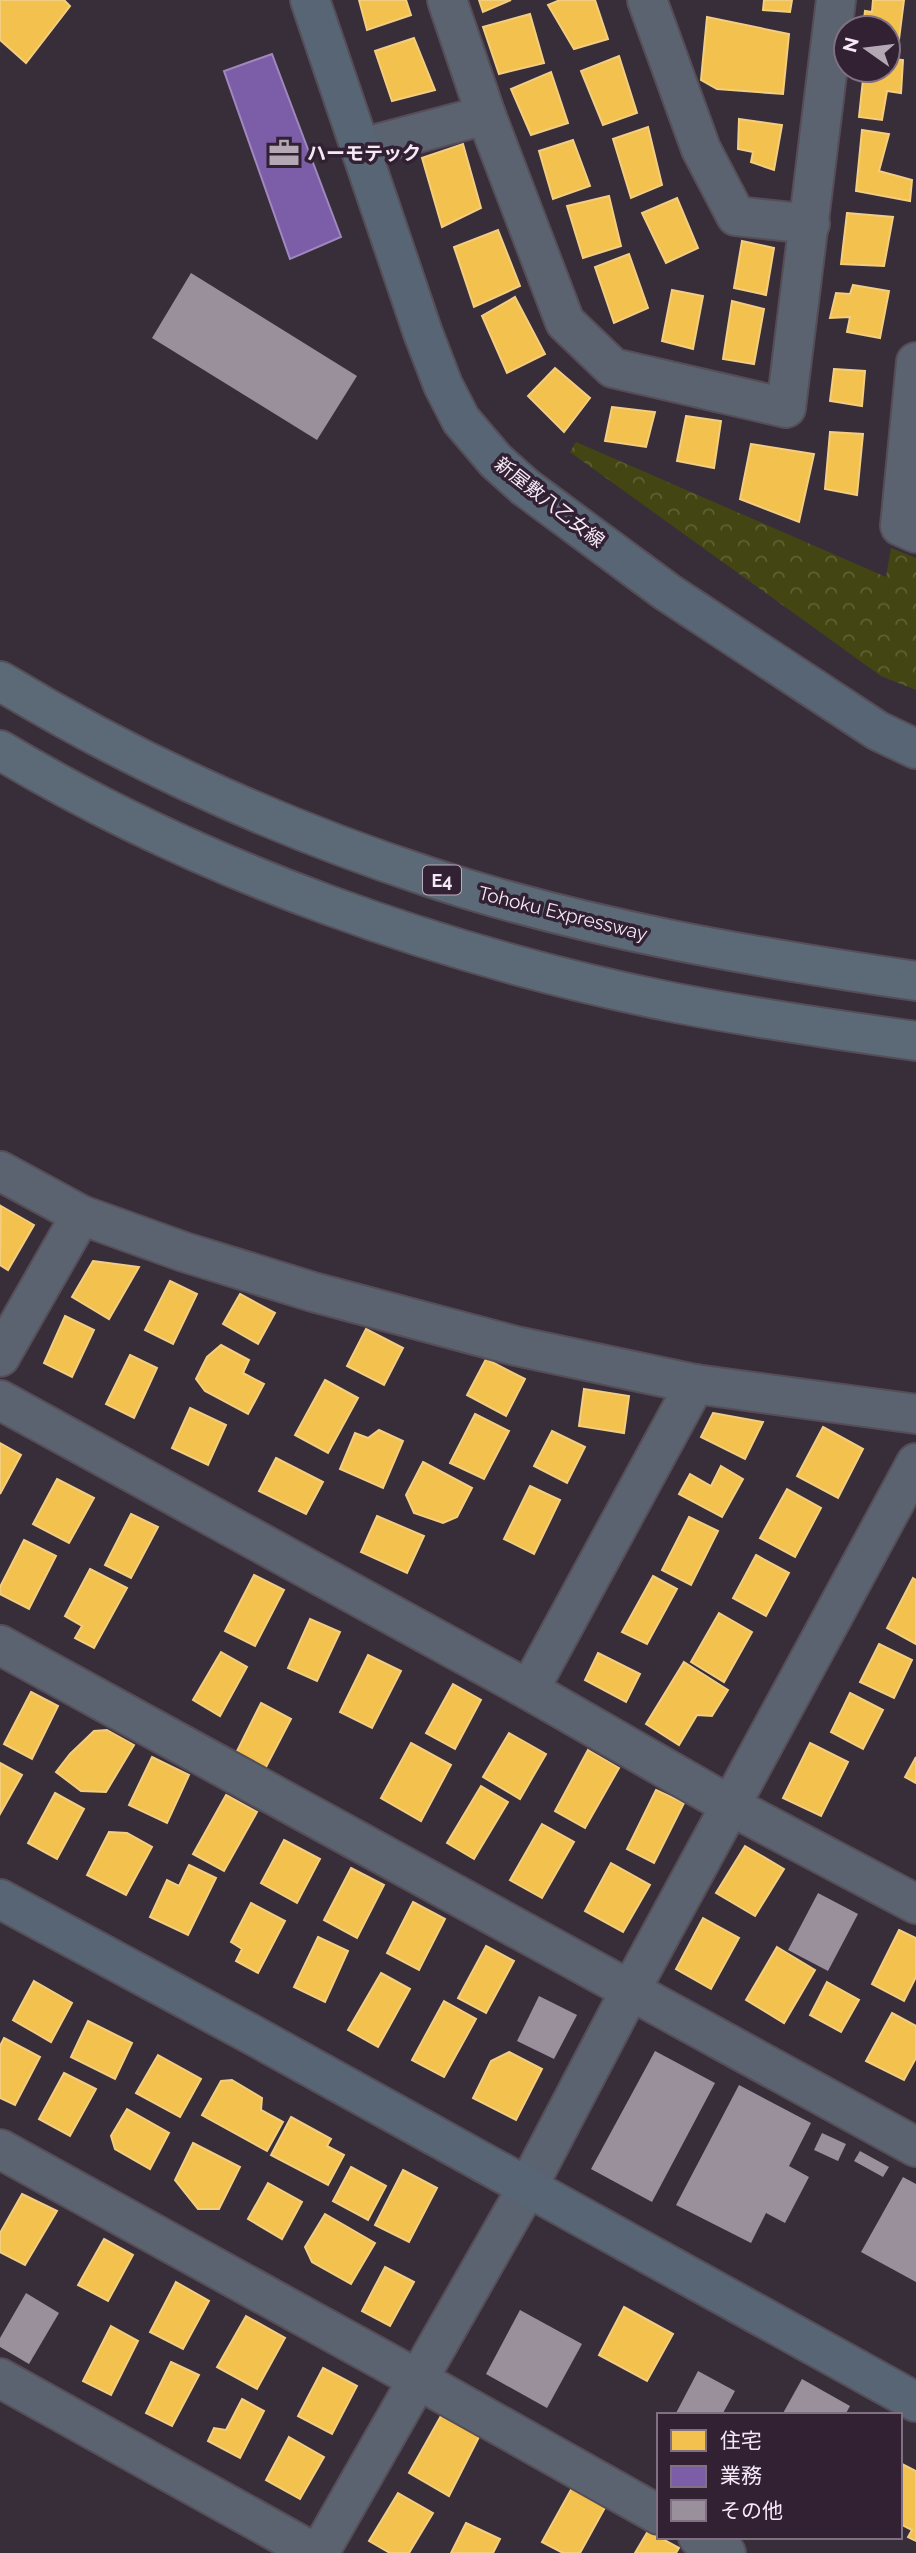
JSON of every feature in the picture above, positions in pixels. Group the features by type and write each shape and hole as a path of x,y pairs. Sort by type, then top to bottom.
{"highway":[{"name":"Tohoku Expressway","path":"0,681 53,713 160,768 343,847 431,877 545,910 684,943 916,981"},
{"path":"0,750 139,823 243,871 320,902 410,932 537,970 675,1003 916,1041"}],"street":[{"name":"新屋敷八乙女線","path":"310,0 443,385 461,420 496,461 525,487 667,592 878,731 916,748"},
{"path":"447,0 486,115 565,322 613,368 786,408 836,0"},
{"path":"647,0 701,149 736,216 810,224"},
{"path":"360,148 486,115"},
{"path":"916,362 900,526 916,533"},
{"path":"0,1171 80,1215 184,1252 313,1292 516,1346 695,1384 916,1414"},
{"path":"0,1357 80,1215"},
{"path":"529,1690 695,1384"},
{"path":"0,1400 529,1690 731,1806 916,1904"},
{"path":"0,2378 317,2553 527,2188 630,1991 916,1463"},
{"path":"0,1645 916,2147"},
{"path":"0,1899 249,2033 916,2402"},
{"path":"0,2149 657,2514"},
{"path":"702,2539 726,2553"}],"green space":[{"path":"576,442 886,577 891,548 916,558 916,690 881,676 570,452"}],"building: 住宅":[{"path":"0,0 64,0 70,6 26,63 0,40"},
{"path":"359,0 406,0 411,15 367,30"},
{"path":"479,0 511,0 483,12"},
{"path":"560,0 595,0 608,39 574,49 548,5"},
{"path":"764,0 792,0 790,12 763,10"},
{"path":"873,0 904,0 902,16 865,14 865,11 872,12"},
{"path":"530,14 544,63 499,74 483,27"},
{"path":"707,17 789,34 783,94 717,89 701,80"},
{"path":"414,38 435,90 392,101 375,51"},
{"path":"619,56 637,113 603,125 581,71"},
{"path":"551,72 568,123 531,135 511,89"},
{"path":"863,84 902,84 901,93 887,91 882,120 859,117"},
{"path":"739,119 782,125 774,170 751,162 753,152 738,149"},
{"path":"648,127 662,185 631,198 613,139"},
{"path":"862,130 889,134 879,171 912,180 910,201 856,191"},
{"path":"573,140 590,186 553,199 539,151"},
{"path":"463,144 481,208 442,227 422,158"},
{"path":"609,196 621,246 583,258 567,206"},
{"path":"677,198 698,248 666,263 642,213"},
{"path":"847,213 893,217 884,266 841,264"},
{"path":"498,230 520,286 474,307 454,247"},
{"path":"742,241 774,248 766,295 734,288"},
{"path":"629,254 648,308 614,323 595,267"},
{"path":"853,285 889,291 880,338 847,332 850,317 830,318 836,293 850,294"},
{"path":"672,290 703,296 693,349 662,341"},
{"path":"515,297 545,354 507,373 482,316"},
{"path":"732,301 764,309 754,364 723,359"},
{"path":"555,368 590,398 564,432 528,396"},
{"path":"834,369 865,371 862,406 830,401"},
{"path":"612,407 655,412 646,447 605,441"},
{"path":"686,416 721,421 714,468 677,461"},
{"path":"830,432 863,434 857,495 825,489"},
{"path":"751,444 814,454 799,522 740,499"},
{"path":"1,1206 34,1225 8,1270 0,1265"},
{"path":"93,1261 139,1267 109,1319 72,1297"},
{"path":"170,1281 197,1294 173,1344 145,1330"},
{"path":"240,1294 275,1313 258,1344 223,1324"},
{"path":"65,1316 94,1330 72,1377 44,1363"},
{"path":"366,1329 403,1348 384,1385 347,1366"},
{"path":"221,1345 249,1360 243,1373 264,1384 248,1414 205,1391 196,1379 207,1357"},
{"path":"130,1355 157,1368 134,1418 106,1404"},
{"path":"486,1359 525,1379 506,1416 467,1395"},
{"path":"325,1380 358,1398 328,1453 295,1435"},
{"path":"584,1389 629,1396 624,1433 579,1426"},
{"path":"190,1408 226,1425 208,1465 172,1448"},
{"path":"713,1413 763,1422 745,1459 701,1437"},
{"path":"475,1414 509,1431 484,1479 450,1463"},
{"path":"823,1427 863,1449 838,1498 797,1476"},
{"path":"379,1430 403,1441 383,1488 340,1469 355,1433 368,1438"},
{"path":"552,1431 585,1447 567,1483 534,1466"},
{"path":"0,1443 21,1455 0,1494"},
{"path":"276,1458 323,1482 306,1514 259,1491"},
{"path":"423,1462 472,1488 457,1517 443,1523 414,1513 406,1495"},
{"path":"721,1466 743,1479 722,1517 679,1494 690,1474 711,1486"},
{"path":"57,1479 94,1498 69,1543 33,1524"},
{"path":"530,1486 560,1500 534,1554 504,1539"},
{"path":"787,1489 821,1508 795,1557 760,1538"},
{"path":"131,1514 158,1527 131,1578 105,1565"},
{"path":"377,1516 424,1536 407,1573 361,1552"},
{"path":"689,1517 718,1531 691,1585 662,1570"},
{"path":"24,1540 56,1556 29,1609 0,1594 0,1587"},
{"path":"756,1555 789,1573 766,1616 733,1598"},
{"path":"90,1569 127,1588 94,1648 75,1638 82,1626 65,1616"},
{"path":"254,1575 284,1590 255,1646 225,1631"},
{"path":"653,1576 677,1589 647,1644 622,1632"},
{"path":"913,1578 916,1580 916,1644 887,1628"},
{"path":"719,1613 752,1632 724,1682 691,1662"},
{"path":"310,1619 340,1632 317,1681 288,1668"},
{"path":"879,1644 912,1660 894,1698 860,1682"},
{"path":"221,1652 247,1667 220,1716 193,1700"},
{"path":"598,1653 640,1674 626,1702 585,1680"},
{"path":"368,1655 401,1671 372,1728 340,1712"},
{"path":"684,1662 728,1690 712,1716 697,1715 679,1745 646,1724"},
{"path":"453,1684 481,1700 455,1749 426,1733"},
{"path":"31,1692 58,1706 32,1759 4,1744"},
{"path":"850,1693 883,1710 863,1749 831,1732"},
{"path":"261,1703 291,1719 265,1769 236,1753"},
{"path":"107,1730 134,1745 106,1792 81,1791 56,1772 94,1731"},
{"path":"509,1733 546,1754 520,1799 483,1777"},
{"path":"411,1743 451,1765 421,1821 381,1798"},
{"path":"810,1743 848,1762 821,1816 783,1798"},
{"path":"588,1750 619,1768 585,1828 555,1811"},
{"path":"152,1757 189,1775 167,1823 129,1805"},
{"path":"916,1757 916,1783 905,1777"},
{"path":"0,1763 22,1775 0,1814"},
{"path":"481,1786 508,1802 474,1859 447,1843"},
{"path":"656,1790 684,1803 654,1863 627,1849"},
{"path":"55,1793 84,1809 57,1859 28,1843"},
{"path":"226,1795 257,1812 224,1871 193,1854"},
{"path":"542,1824 574,1842 542,1898 510,1880"},
{"path":"109,1832 127,1833 152,1847 126,1895 87,1875"},
{"path":"284,1840 320,1859 297,1903 261,1883"},
{"path":"745,1846 784,1869 755,1916 716,1893"},
{"path":"611,1863 650,1885 623,1932 585,1911"},
{"path":"189,1865 216,1878 188,1935 150,1917 167,1880 179,1886"},
{"path":"351,1868 384,1885 357,1938 324,1920"},
{"path":"413,1902 445,1919 419,1970 387,1953"},
{"path":"251,1903 285,1921 258,1973 236,1961 242,1949 231,1942"},
{"path":"703,1918 739,1938 711,1989 676,1969"},
{"path":"899,1930 916,1938 916,1977 904,2001 872,1984"},
{"path":"318,1937 348,1951 325,2002 294,1987"},
{"path":"486,1946 514,1961 486,2013 458,1998"},
{"path":"777,1947 815,1970 784,2023 746,2000"},
{"path":"381,1973 410,1989 378,2047 348,2030"},
{"path":"34,1981 72,2003 51,2042 13,2020"},
{"path":"827,1982 859,2000 841,2032 810,2015"},
{"path":"444,2001 476,2019 444,2077 412,2060"},
{"path":"892,2013 916,2026 916,2058 904,2080 866,2061"},
{"path":"88,2021 132,2043 115,2079 71,2057"},
{"path":"4,2038 40,2057 15,2105 0,2098 0,2046"},
{"path":"509,2052 542,2069 516,2120 473,2098 491,2061"},
{"path":"158,2055 201,2079 180,2117 136,2093"},
{"path":"64,2073 96,2089 70,2136 39,2119"},
{"path":"232,2080 262,2098 261,2110 283,2122 267,2151 202,2115 221,2081"},
{"path":"127,2109 169,2133 150,2169 115,2149 111,2136"},
{"path":"291,2117 331,2139 327,2146 344,2155 328,2185 271,2155"},
{"path":"193,2143 240,2167 219,2209 198,2209 175,2180"},
{"path":"351,2167 386,2186 368,2220 333,2201"},
{"path":"403,2170 437,2188 409,2242 375,2225"},
{"path":"268,2183 302,2202 282,2239 248,2219"},
{"path":"22,2194 57,2211 25,2265 0,2252 0,2233"},
{"path":"325,2214 375,2243 351,2284 312,2262 305,2247"},
{"path":"104,2239 133,2255 108,2301 78,2285"},
{"path":"385,2267 414,2282 390,2326 362,2311"},
{"path":"176,2282 209,2301 183,2349 150,2332"},
{"path":"624,2307 673,2334 647,2381 599,2355"},
{"path":"246,2316 285,2338 257,2389 217,2367"},
{"path":"111,2326 138,2341 111,2395 83,2381"},
{"path":"171,2362 199,2375 172,2426 146,2413"},
{"path":"323,2368 357,2386 332,2434 298,2416"},
{"path":"242,2399 264,2411 240,2458 208,2441 214,2428 226,2430"},
{"path":"442,2414 480,2435 449,2496 409,2473"},
{"path":"289,2437 324,2457 300,2499 266,2480"},
{"path":"902,2464 916,2471 916,2541 908,2537 912,2530 902,2525"},
{"path":"573,2486 607,2504 580,2553 563,2553 542,2542"},
{"path":"398,2493 433,2513 409,2553 390,2553 369,2541"},
{"path":"466,2523 500,2539 493,2553 451,2553"},
{"path":"648,2531 657,2536 657,2539 663,2539 679,2548 676,2553 635,2553"}],"building: 業務":[{"path":"272,54 341,237 290,259 224,71"}],"building: その他":[{"path":"191,273 357,376 317,440 152,338"},
{"path":"818,1893 858,1914 828,1971 788,1950"},
{"path":"539,1996 577,2015 554,2059 517,2041"},
{"path":"655,2051 715,2083 652,2202 591,2169"},
{"path":"739,2085 811,2123 789,2166 809,2177 785,2223 766,2213 751,2243 676,2205"},
{"path":"822,2133 846,2144 838,2161 814,2150"},
{"path":"860,2151 889,2167 883,2177 854,2161"},
{"path":"903,2177 916,2184 916,2282 861,2252"},
{"path":"26,2293 59,2313 29,2364 0,2347 0,2338"},
{"path":"520,2310 582,2344 547,2408 486,2374"},
{"path":"698,2371 735,2391 723,2413 676,2413"},
{"path":"802,2379 850,2406 846,2413 783,2413"}],"place":[{"name":"ハーモテック","path":"284,153"}]}
